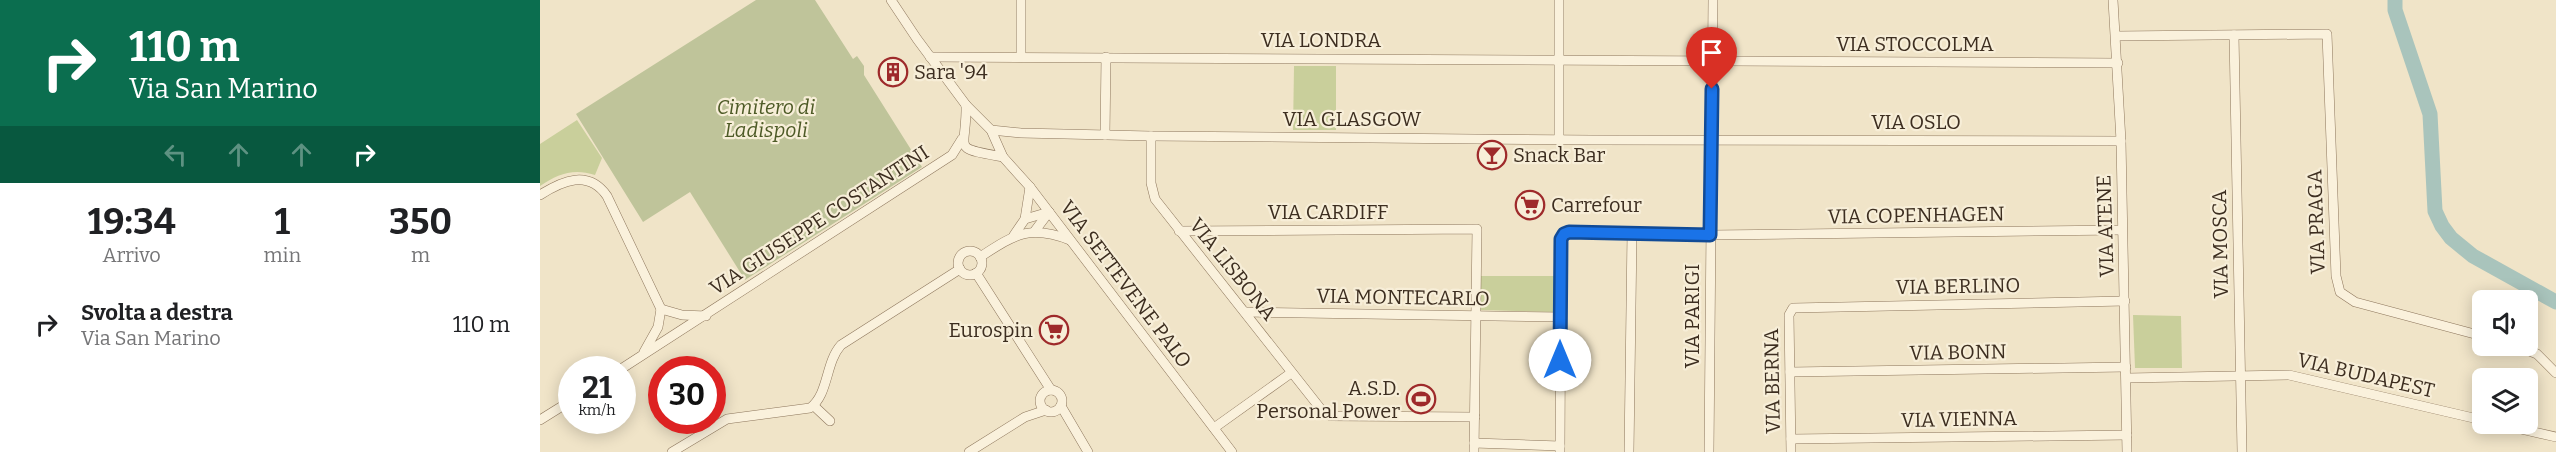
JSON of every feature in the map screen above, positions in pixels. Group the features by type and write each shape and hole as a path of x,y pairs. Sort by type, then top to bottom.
{"street":[{"name":"VIA SETTEVENE PALO","path":"891,0 966,105 990,130 1003,158 1030,187 1232,452"},
{"path":"1021,0 1021,57"},
{"path":"1559,0 1559,139"},
{"name":"VIA PARIGI","path":"1709,452 1713,0"},
{"name":"VIA ATENE","path":"2113,0 2121,141 2127,452"},
{"name":"VIA PRAGA","path":"2234,35 2327,34 2336,276 2340,292 2355,302 2472,333"},
{"path":"2116,36 2234,35"},
{"name":"VIA MOSCA","path":"2234,35 2242,452"},
{"name":"VIA LONDRA","path":"930,57 1712,61"},
{"path":"1105,135 1106,57"},
{"name":"VIA STOCCOLMA","path":"1712,61 2118,63"},
{"path":"952,155 966,127 966,105"},
{"path":"952,155 976,153 988,149 990,130 975,122 966,127"},
{"name":"VIA GLASGOW","path":"990,130 1021,133 1150,136 1712,140"},
{"name":"VIA LISBONA","path":"1150,136 1152,192 1179,231 1322,411 1329,416 1475,417"},
{"path":"962,139 965,147 976,153 1003,158"},
{"name":"VIA OSLO","path":"1712,140 2121,141"},
{"name":"VIA GIUSEPPE COSTANTINI","path":"636,359 952,155"},
{"path":"540,195 575,179 591,181 599,186 607,196 661,309 652,341 641,356"},
{"path":"980,257 1014,235 1026,219 1030,187"},
{"path":"1026,219 1049,212"},
{"path":"1034,232 1049,212"},
{"name":"VIA CARDIFF","path":"1179,231 1477,229 1475,316"},
{"name":"VIA COPENHAGEN","path":"1560,316 1561,239 1569,232 1710,235 2122,231"},
{"path":"1014,235 1034,232 1057,235 1070,240"},
{"path":"1629,452 1632,233"},
{"path":"964,253 975,253 980,257 981,265 976,273 969,275 960,269 959,259 964,253"},
{"path":"672,452 729,419 801,411 814,406 819,399 834,355 841,345 960,269"},
{"path":"976,273 1040,375 1046,410"},
{"name":"VIA BERLINO","path":"1791,309 1797,307 2125,301"},
{"path":"661,309 682,315 705,316"},
{"name":"VIA BERNA","path":"1791,309 1789,315 1791,452"},
{"name":"VIA MONTECARLO","path":"1245,312 1560,316"},
{"path":"1475,316 1474,448 1560,449 1560,316"},
{"path":"2538,355 2556,373"},
{"name":"VIA BONN","path":"1790,372 2127,367"},
{"path":"1214,428 1291,373"},
{"name":"VIA BUDAPEST","path":"2127,378 2293,375 2472,418"},
{"path":"1045,395 1061,396 1061,406 1088,452"},
{"path":"1025,417 1045,395"},
{"path":"814,406 830,421"},
{"path":"969,452 1025,417 1046,410 1056,410 1061,406"},
{"path":"540,420 558,409"},
{"path":"2538,433 2556,437"},
{"name":"VIA VIENNA","path":"1791,439 2127,435"}],"green space":[{"name":"Cimitero di Ladispoli","path":"756,0 815,0 853,59 857,56 864,66 864,75 922,167 745,280 690,192 643,222 576,114"},
{"path":"1294,66 1336,66 1336,130 1293,130"},
{"path":"577,120 602,158 595,175 580,172 566,173 540,186 540,144"},
{"path":"1481,276 1555,276 1554,312 1480,310"},
{"path":"2133,315 2181,316 2182,368 2135,368"}],"waterway":[{"path":"2395,0 2395,10 2430,114 2435,211 2442,226 2451,238 2473,256 2556,302"}],"place":[{"name":"Sara '94","path":"893,72"},
{"name":"Snack Bar","path":"1492,155"},
{"name":"Carrefour","path":"1530,205"},
{"name":"Eurospin","path":"1054,330"},
{"name":"A.S.D. Personal Power","path":"1421,399"}],"route":[{"path":"1560,360 1562,235 1566,232 1710,235 1712,89"}]}
